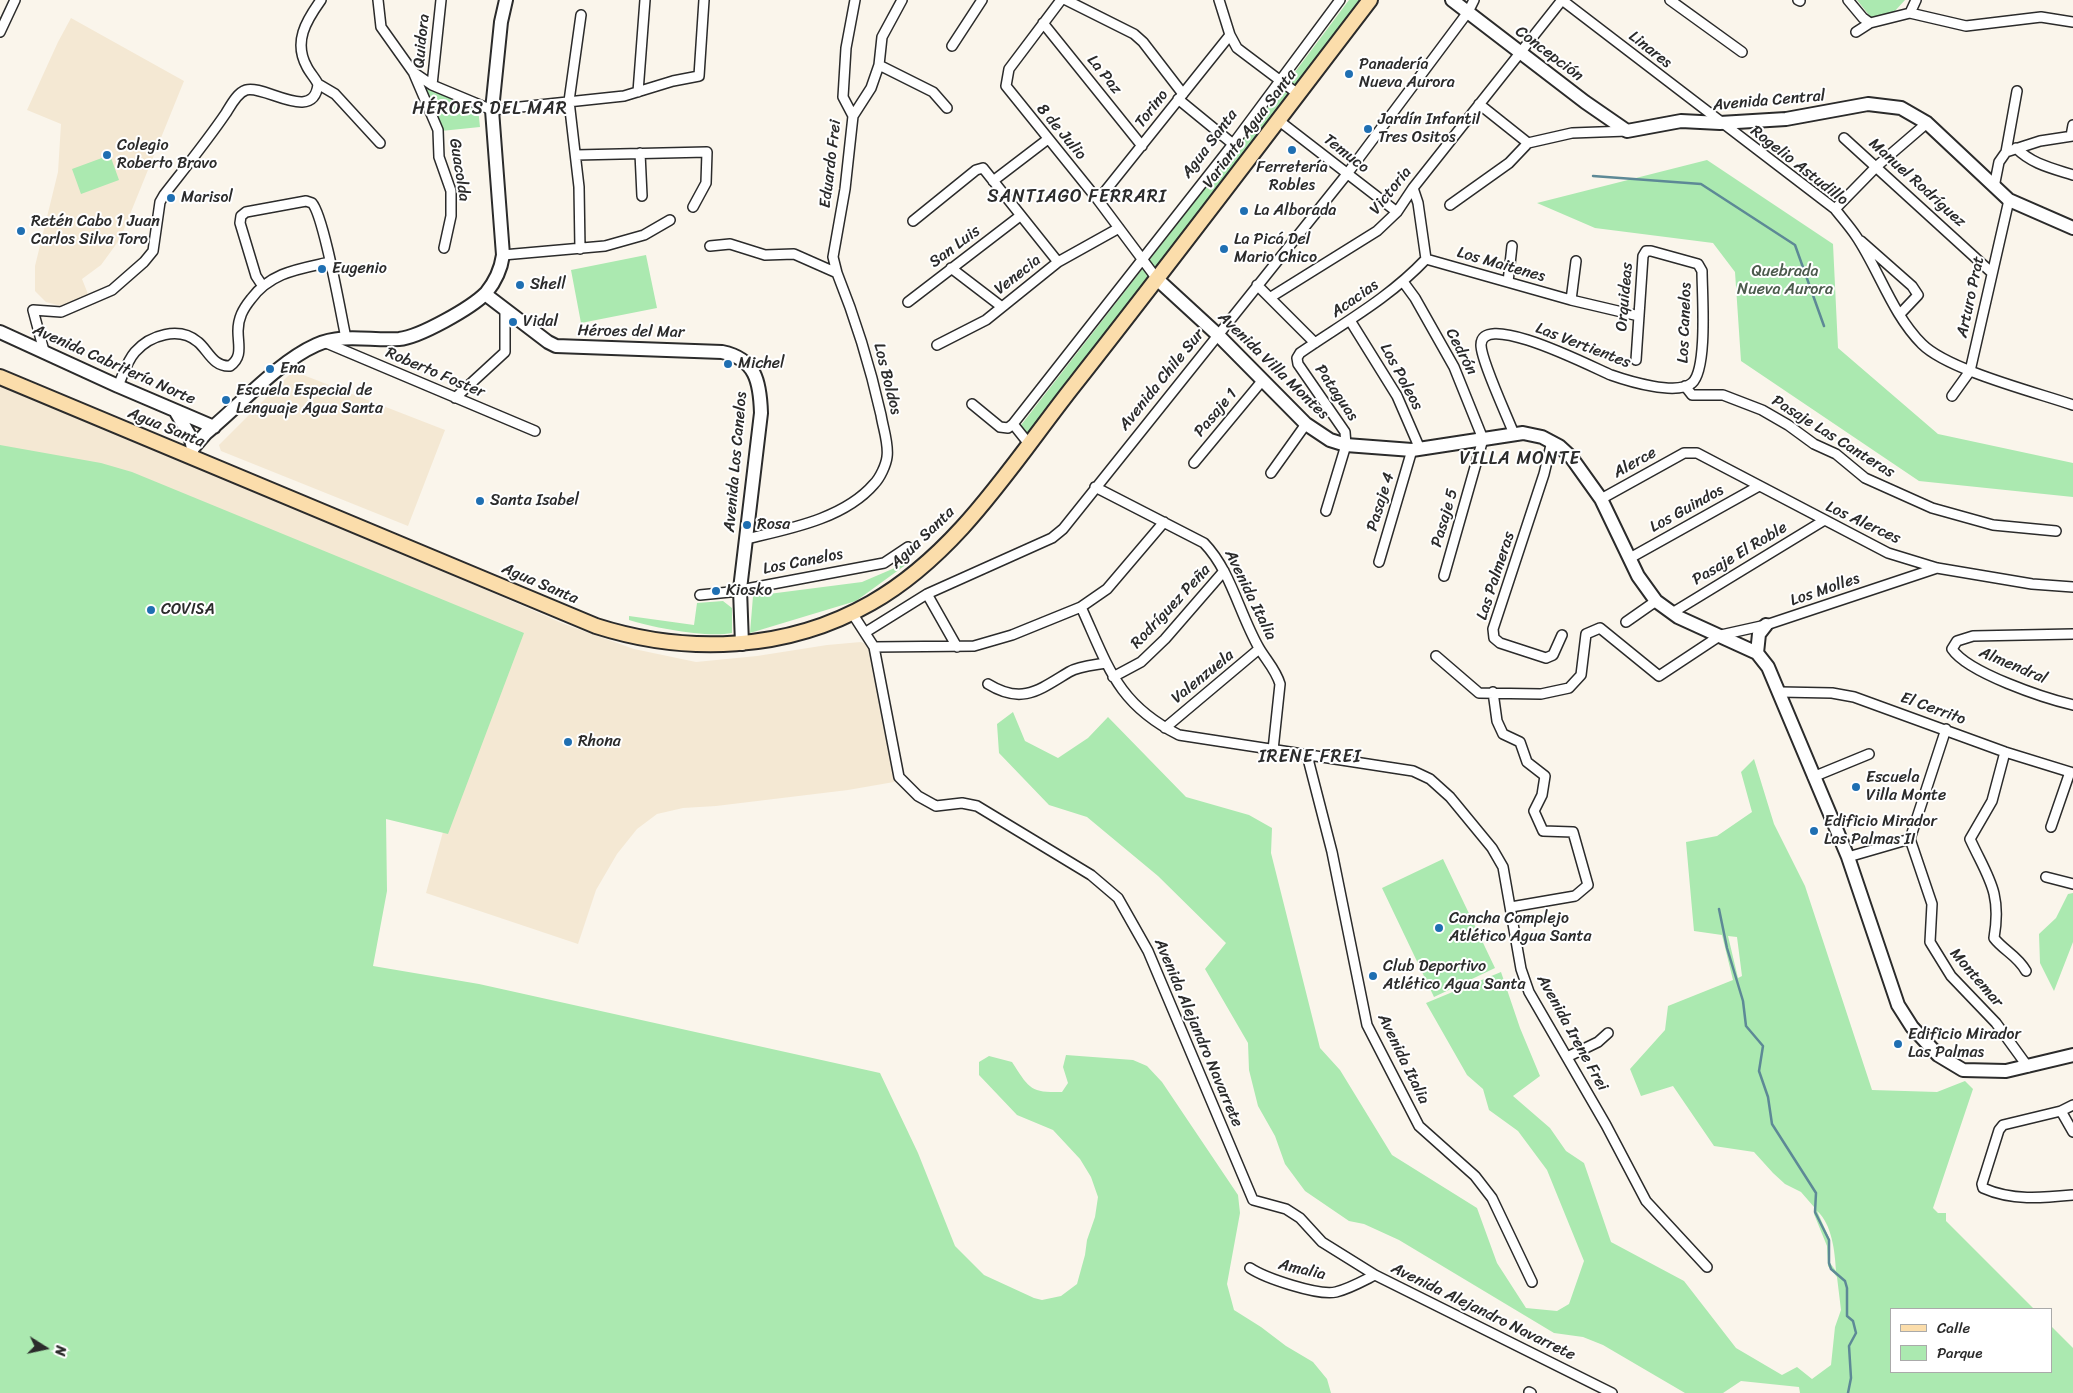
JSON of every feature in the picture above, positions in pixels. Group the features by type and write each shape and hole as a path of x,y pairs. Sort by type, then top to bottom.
{"main road":[{"name":"Variante Agua Santa","path":"1157,278 1370,0"},
{"name":"Agua Santa","path":"0,377 191,452 286,498 596,626 635,637 669,643 742,644 790,636 824,626 852,613 908,579 942,549 1029,444 1157,278"}],"street":[{"path":"0,32 15,0"},
{"path":"321,0 307,20 302,32 301,45 306,66 318,84 335,94 380,143"},
{"name":"Guacolda","path":"378,0 380,27 413,72 438,130 439,158 451,191 451,216 444,248"},
{"name":"Quidora","path":"432,85 441,0"},
{"path":"191,452 214,427 293,359 324,342 346,338 401,339 413,336 438,325 485,294 498,274 503,255 492,110 501,22 506,0"},
{"path":"638,92 645,0"},
{"path":"492,110 624,96 673,81 699,76 704,0"},
{"name":"Eduardo Frei","path":"837,273 833,256 845,190 853,116 843,97 846,48 854,0"},
{"path":"853,116 871,88 880,65 882,37 902,0"},
{"path":"952,46 982,0"},
{"name":"8 de Julio","path":"1061,0 1009,69 1006,86 1098,200 1157,278"},
{"path":"1066,0 1134,34 1143,42 1180,97 1233,144"},
{"path":"1218,0 1230,35 1237,48 1298,94"},
{"name":"Agua Santa","path":"1013,424 1233,144 1278,80 1340,0"},
{"name":"Concepción","path":"1452,0 1627,131"},
{"name":"Avenida Chile Sur","path":"866,632 927,594 1052,538 1063,529 1347,174 1468,12 1474,0"},
{"name":"Victoria","path":"1271,297 1377,231 1397,212 1413,188 1562,0"},
{"name":"Linares","path":"1562,0 1720,123"},
{"path":"1670,0 1742,52"},
{"path":"1848,0 1863,18 1870,23"},
{"path":"1910,13 1916,0"},
{"path":"1856,32 1870,23 1910,13 1966,26 2042,17 2073,22"},
{"path":"580,249 579,187 570,101 581,15"},
{"name":"La Paz","path":"1043,23 1142,146"},
{"name":"Torino","path":"1098,200 1230,35"},
{"path":"880,65 933,92 946,108"},
{"name":"Guacolda","path":"413,72 432,85 492,110"},
{"path":"44,350 33,310 61,312 107,294 144,262 153,251 160,202 164,194 211,136 240,93 253,89 292,102 303,102 315,93 318,84"},
{"path":"1994,187 2000,162 2006,152 2018,91"},
{"path":"1450,205 1509,163 1528,143 1479,104"},
{"name":"Avenida Central","path":"1528,143 1572,133 1627,131 1681,121 1720,123 1786,119 1868,104 1900,108 1927,123 2009,200 2073,228"},
{"name":"Temuco","path":"1278,120 1397,212"},
{"name":"Rogelio Astudillo","path":"1720,123 1835,209 1856,236 1900,314 1922,344 1945,359 1970,370 2073,405"},
{"path":"1835,209 1877,166 1927,123"},
{"path":"2006,152 2016,148 2072,136 2073,125"},
{"name":"Manuel Rodríguez","path":"1844,138 1877,166 1991,272"},
{"path":"993,181 1048,139"},
{"path":"2016,148 2026,158 2039,165 2073,175"},
{"path":"576,155 707,152 706,183 693,207"},
{"path":"640,153 642,196"},
{"path":"913,221 976,170 983,168 1058,262"},
{"path":"1413,188 1418,203 1426,259"},
{"name":"Arturo Prat","path":"1952,396 1970,370 2009,200"},
{"path":"262,285 256,276 240,223 241,216 246,212 306,201 312,203 317,211 330,262 346,338"},
{"name":"San Luis","path":"908,302 1020,216"},
{"path":"503,255 605,246 644,235 670,220"},
{"name":"Venecia","path":"937,345 986,320 1058,262 1119,228"},
{"name":"Rogelio Astudillo","path":"1856,236 1912,286 1918,295 1900,314"},
{"path":"710,246 730,244 764,255 794,254 837,273"},
{"path":"1508,282 1512,246"},
{"name":"Orquideas","path":"1636,360 1643,256 1646,252 1651,251 1690,260"},
{"name":"Los Maitenes","path":"1426,259 1571,300 1639,316"},
{"name":"Acacias","path":"1297,358 1315,343 1351,322 1404,283 1426,259"},
{"name":"Los Canelos","path":"1685,386 1692,383 1698,375 1702,345 1702,271 1698,264 1690,260"},
{"path":"1571,300 1576,261"},
{"path":"118,386 136,352 143,345 168,333 181,334 194,339 220,364 230,366 234,363 240,351 238,329 241,312 262,285 284,272 330,262"},
{"path":"951,268 1002,307"},
{"name":"Los Boldos","path":"746,540 792,528 842,509 874,484 887,457 869,362 852,310 837,273"},
{"name":"Avenida Villa Montes","path":"1157,278 1218,335 1306,424 1330,440 1346,445 1416,449 1514,434 1533,435 1552,441 1571,457 1601,499 1643,584 1656,601 1672,613 1757,653"},
{"name":"Cedrón","path":"1404,283 1415,298 1454,367 1483,439"},
{"path":"1257,285 1315,343"},
{"name":"Héroes del Mar","path":"485,294 556,346 687,349 734,354"},
{"path":"455,398 505,352 506,311"},
{"name":"Los Poleos","path":"1351,322 1397,396 1416,449"},
{"name":"Avenida Cabritería Norte","path":"0,332 44,350 176,412 214,427"},
{"name":"Las Vertientes","path":"1514,434 1481,344 1483,338 1489,334 1534,341 1633,382 1671,388 1685,386"},
{"name":"Roberto Foster","path":"324,342 535,431"},
{"name":"Avenida Los Canelos","path":"734,354 755,374 761,394 761,413 740,589 742,644"},
{"name":"Pataguas","path":"1297,358 1298,364 1342,424 1346,445"},
{"name":"Pasaje 1","path":"1194,463 1262,381"},
{"name":"Pasaje Las Canteras","path":"1685,386 1692,394 1723,395 1762,410 1788,425 1814,444 1836,454 1865,478 1932,508 1993,525 2056,531"},
{"path":"972,404 1000,427 1008,428 1013,424 1029,444"},
{"path":"176,412 190,436 191,452"},
{"path":"1271,472 1306,424"},
{"name":"Pasaje 5","path":"1444,576 1483,439"},
{"name":"Las Palmeras","path":"1552,441 1544,474 1493,629 1494,638 1500,643 1546,658 1553,655 1562,635"},
{"path":"1326,511 1346,445"},
{"name":"Pasaje 4","path":"1379,562 1416,449"},
{"name":"Los Alerces","path":"1684,453 1697,452 1707,456 1878,550 1937,568 2032,584 2073,587"},
{"name":"Alerce","path":"1601,499 1684,453"},
{"name":"Los Guindos","path":"1630,558 1759,486"},
{"name":"Avenida Italia","path":"1095,487 1204,543 1216,555 1259,649 1277,674 1280,684 1273,750"},
{"name":"Pasaje El Roble","path":"1672,613 1823,521"},
{"path":"874,647 974,646 1012,635 1081,607 1107,589 1164,522"},
{"name":"Los Canelos","path":"700,595 884,562 908,547"},
{"name":"Los Molles","path":"1721,635 1766,625 1937,568"},
{"name":"Rodríguez Peña","path":"1113,678 1147,656 1224,571"},
{"path":"927,594 957,646"},
{"path":"1626,622 1656,601"},
{"name":"Avenida Irene Frei","path":"1081,607 1113,678 1125,696 1136,707 1165,728 1179,735 1412,771 1430,779 1450,797 1492,848 1503,867 1521,969 1529,992 1567,1057 1646,1202 1707,1267"},
{"name":"Avenida Alejandro Navarrete","path":"852,613 874,647 899,777 918,796 936,806 962,803 976,806 1091,875 1118,898 1148,951 1253,1200 1286,1208 1300,1218 1322,1242 1375,1275 1612,1393"},
{"path":"1766,625 1758,634 1757,653 1768,667 1780,692 1813,777 1848,857 1898,1004 1912,1027 1938,1055 1963,1070 1995,1072 2028,1067 2073,1054"},
{"path":"1436,656 1479,693 1541,694 1569,688 1581,676 1586,634 1600,628 1659,676 1721,635"},
{"name":"Almendral","path":"2073,634 1973,636 1957,641 1952,649 1957,657 1968,665 2013,685 2073,705"},
{"name":"Valenzuela","path":"1165,728 1259,649"},
{"path":"988,684 1009,694 1030,694 1058,681 1069,672 1106,662"},
{"path":"1493,692 1498,721 1503,734 1520,742 1527,762 1545,776 1542,795 1534,811 1544,831 1573,832 1588,885 1575,896 1511,907"},
{"name":"El Cerrito","path":"1780,692 1832,693 1854,697 2005,752 2072,773"},
{"path":"1848,857 1910,839 1946,729"},
{"path":"2005,752 1992,801 1970,839 1992,883 1997,902 1994,938 1999,945 2019,959 2026,971"},
{"path":"1813,777 1869,754"},
{"name":"Avenida Italia","path":"1307,755 1332,852 1367,1026 1419,1126 1476,1176 1492,1198 1532,1282"},
{"path":"2051,827 2072,773"},
{"name":"Montemar","path":"1910,839 1932,904 1930,936 1933,949 1951,976 1996,1024 2028,1067"},
{"path":"2046,877 2073,884"},
{"path":"1567,1057 1598,1042 1608,1033"},
{"path":"2046,1062 2073,1047"},
{"path":"2073,1105 2061,1111 2003,1125 1999,1130 1982,1184 1983,1188 1990,1191 2017,1198 2073,1194"},
{"path":"2061,1111 2073,1132"},
{"name":"Amalia","path":"1250,1268 1261,1276 1314,1290 1334,1292 1375,1275"}],"shaded area":[{"name":"Colegio Roberto Bravo","path":"71,18 184,81 120,239 101,265 82,279 88,294 66,307 46,302 35,291 35,266 58,172 61,124 27,110"},
{"path":"293,371 445,430 408,526 221,451 219,445"},
{"path":"0,382 564,624 634,649 696,662 757,656 827,645 861,642 868,645 894,782 848,790 716,806 683,808 657,814 637,829 617,854 596,890 578,944 426,893 475,717 0,646"}],"green space":[{"path":"1349,0 1368,0 1028,446 1018,429 1283,88"},
{"path":"1857,0 1905,0 1894,12 1872,19"},
{"path":"422,83 437,92 478,108 480,127 441,131 438,116"},
{"path":"110,155 119,180 81,194 72,169"},
{"name":"Quebrada Nueva Aurora","path":"1707,160 1833,244 1838,348 1938,434 2073,463 2073,497 1919,481 1741,361 1735,272 1713,243 1595,228 1537,203"},
{"path":"646,255 657,308 581,323 571,270"},
{"path":"0,445 101,463 132,472 524,633 448,834 386,819 387,891 373,966 479,984 880,1073 918,1153 955,1246 984,1275 1042,1300 1061,1296 1077,1284 1087,1240 1095,1217 1098,1197 1091,1177 1080,1159 1053,1130 1017,1115 979,1075 979,1062 989,1056 1012,1062 1022,1078 1031,1087 1051,1092 1062,1092 1068,1083 1063,1067 1066,1055 1133,1060 1147,1066 1162,1082 1238,1195 1240,1213 1227,1284 1234,1310 1313,1362 1327,1379 1331,1393 0,1393"},
{"path":"911,561 856,601 750,633 753,596 862,582"},
{"path":"723,601 732,608 732,633 695,633 666,629 629,620 629,616 694,625 697,603"},
{"path":"1013,712 1025,741 1058,758 1088,738 1108,717 1186,797 1249,815 1272,828 1271,853 1320,1048 1340,1070 1392,1155 1477,1208 1497,1263 1526,1308 1557,1311 1569,1304 1584,1261 1547,1170 1518,1131 1489,1110 1483,1089 1467,1075 1426,1003 1501,972 1520,1028 1540,1076 1513,1096 1550,1128 1566,1151 1584,1163 1611,1242 1684,1281 1736,1348 1782,1375 1797,1367 1812,1379 1831,1365 1835,1327 1841,1310 1837,1277 1828,1266 1827,1246 1814,1214 1814,1207 1801,1192 1785,1184 1773,1173 1754,1152 1714,1146 1673,1086 1641,1096 1630,1069 1665,1030 1668,1006 1733,980 1722,935 1694,931 1686,842 1717,836 1752,812 1741,772 1754,759 1774,824 1805,886 1872,1090 1937,1092 1965,1081 1973,1089 1933,1208 1938,1213 1946,1213 1946,1221 2033,1308 1890,1308 1890,1373 2053,1373 2053,1328 2073,1348 2073,1393 1800,1393 1799,1387 1741,1381 1723,1393 1685,1393 1603,1345 1583,1337 1554,1333 1399,1240 1364,1224 1349,1221 1305,1191 1285,1164 1275,1136 1258,1106 1249,1070 1248,1043 1205,969 1226,943 1158,876 1087,817 1049,805 999,753 997,724","holes":["1728,936 1737,937 1742,976 1738,978","1817,1211 1822,1217 1834,1247 1836,1271 1830,1263 1830,1240"]},
{"name":"Cancha Complejo Atlético Agua Santa","path":"1443,859 1495,968 1434,997 1382,888"},
{"path":"2073,893 2073,942 2054,991 2040,963 2039,934 2056,918 2068,894"}],"waterway":[{"path":"1593,176 1701,184 1795,245 1824,326"},
{"path":"1719,909 1727,948 1743,1001 1746,1026 1763,1046 1759,1071 1768,1097 1772,1124 1816,1193 1815,1212 1829,1240 1829,1263 1831,1269 1845,1281 1847,1288 1847,1316 1853,1321 1856,1333 1849,1346 1851,1378 1848,1393"}],"place":[{"name":"Panadería Nueva Aurora","path":"1349,74"},
{"name":"Jardín Infantil Tres Ositos","path":"1368,129"},
{"name":"Ferretería Robles","path":"1292,150"},
{"name":"Colegio Roberto Bravo","path":"107,155"},
{"name":"Marisol","path":"171,198"},
{"name":"La Alborada","path":"1244,211"},
{"name":"Retén Cabo 1 Juan Carlos Silva Toro","path":"21,231"},
{"name":"La Picá Del Mario Chico","path":"1224,249"},
{"name":"Eugenio","path":"322,269"},
{"name":"Shell","path":"520,285"},
{"name":"Vidal","path":"513,322"},
{"name":"Michel","path":"728,364"},
{"name":"Ena","path":"270,369"},
{"name":"Escuela Especial de Lenguaje Agua Santa","path":"226,400"},
{"name":"Santa Isabel","path":"480,501"},
{"name":"Rosa","path":"747,525"},
{"name":"Kiosko","path":"716,591"},
{"name":"COVISA","path":"151,610"},
{"name":"Rhona","path":"568,742"},
{"name":"Escuela Villa Monte","path":"1856,787"},
{"name":"Edificio Mirador Las Palmas II","path":"1814,831"},
{"name":"Cancha Complejo Atlético Agua Santa","path":"1439,928"},
{"name":"Club Deportivo Atlético Agua Santa","path":"1373,976"},
{"name":"Edificio Mirador Las Palmas","path":"1898,1044"}],"district":[{"name":"HÉROES DEL MAR","path":"490,109"},
{"name":"SANTIAGO FERRARI","path":"1077,197"},
{"name":"VILLA MONTE","path":"1520,459"},
{"name":"IRENE FREI","path":"1310,757"}]}
